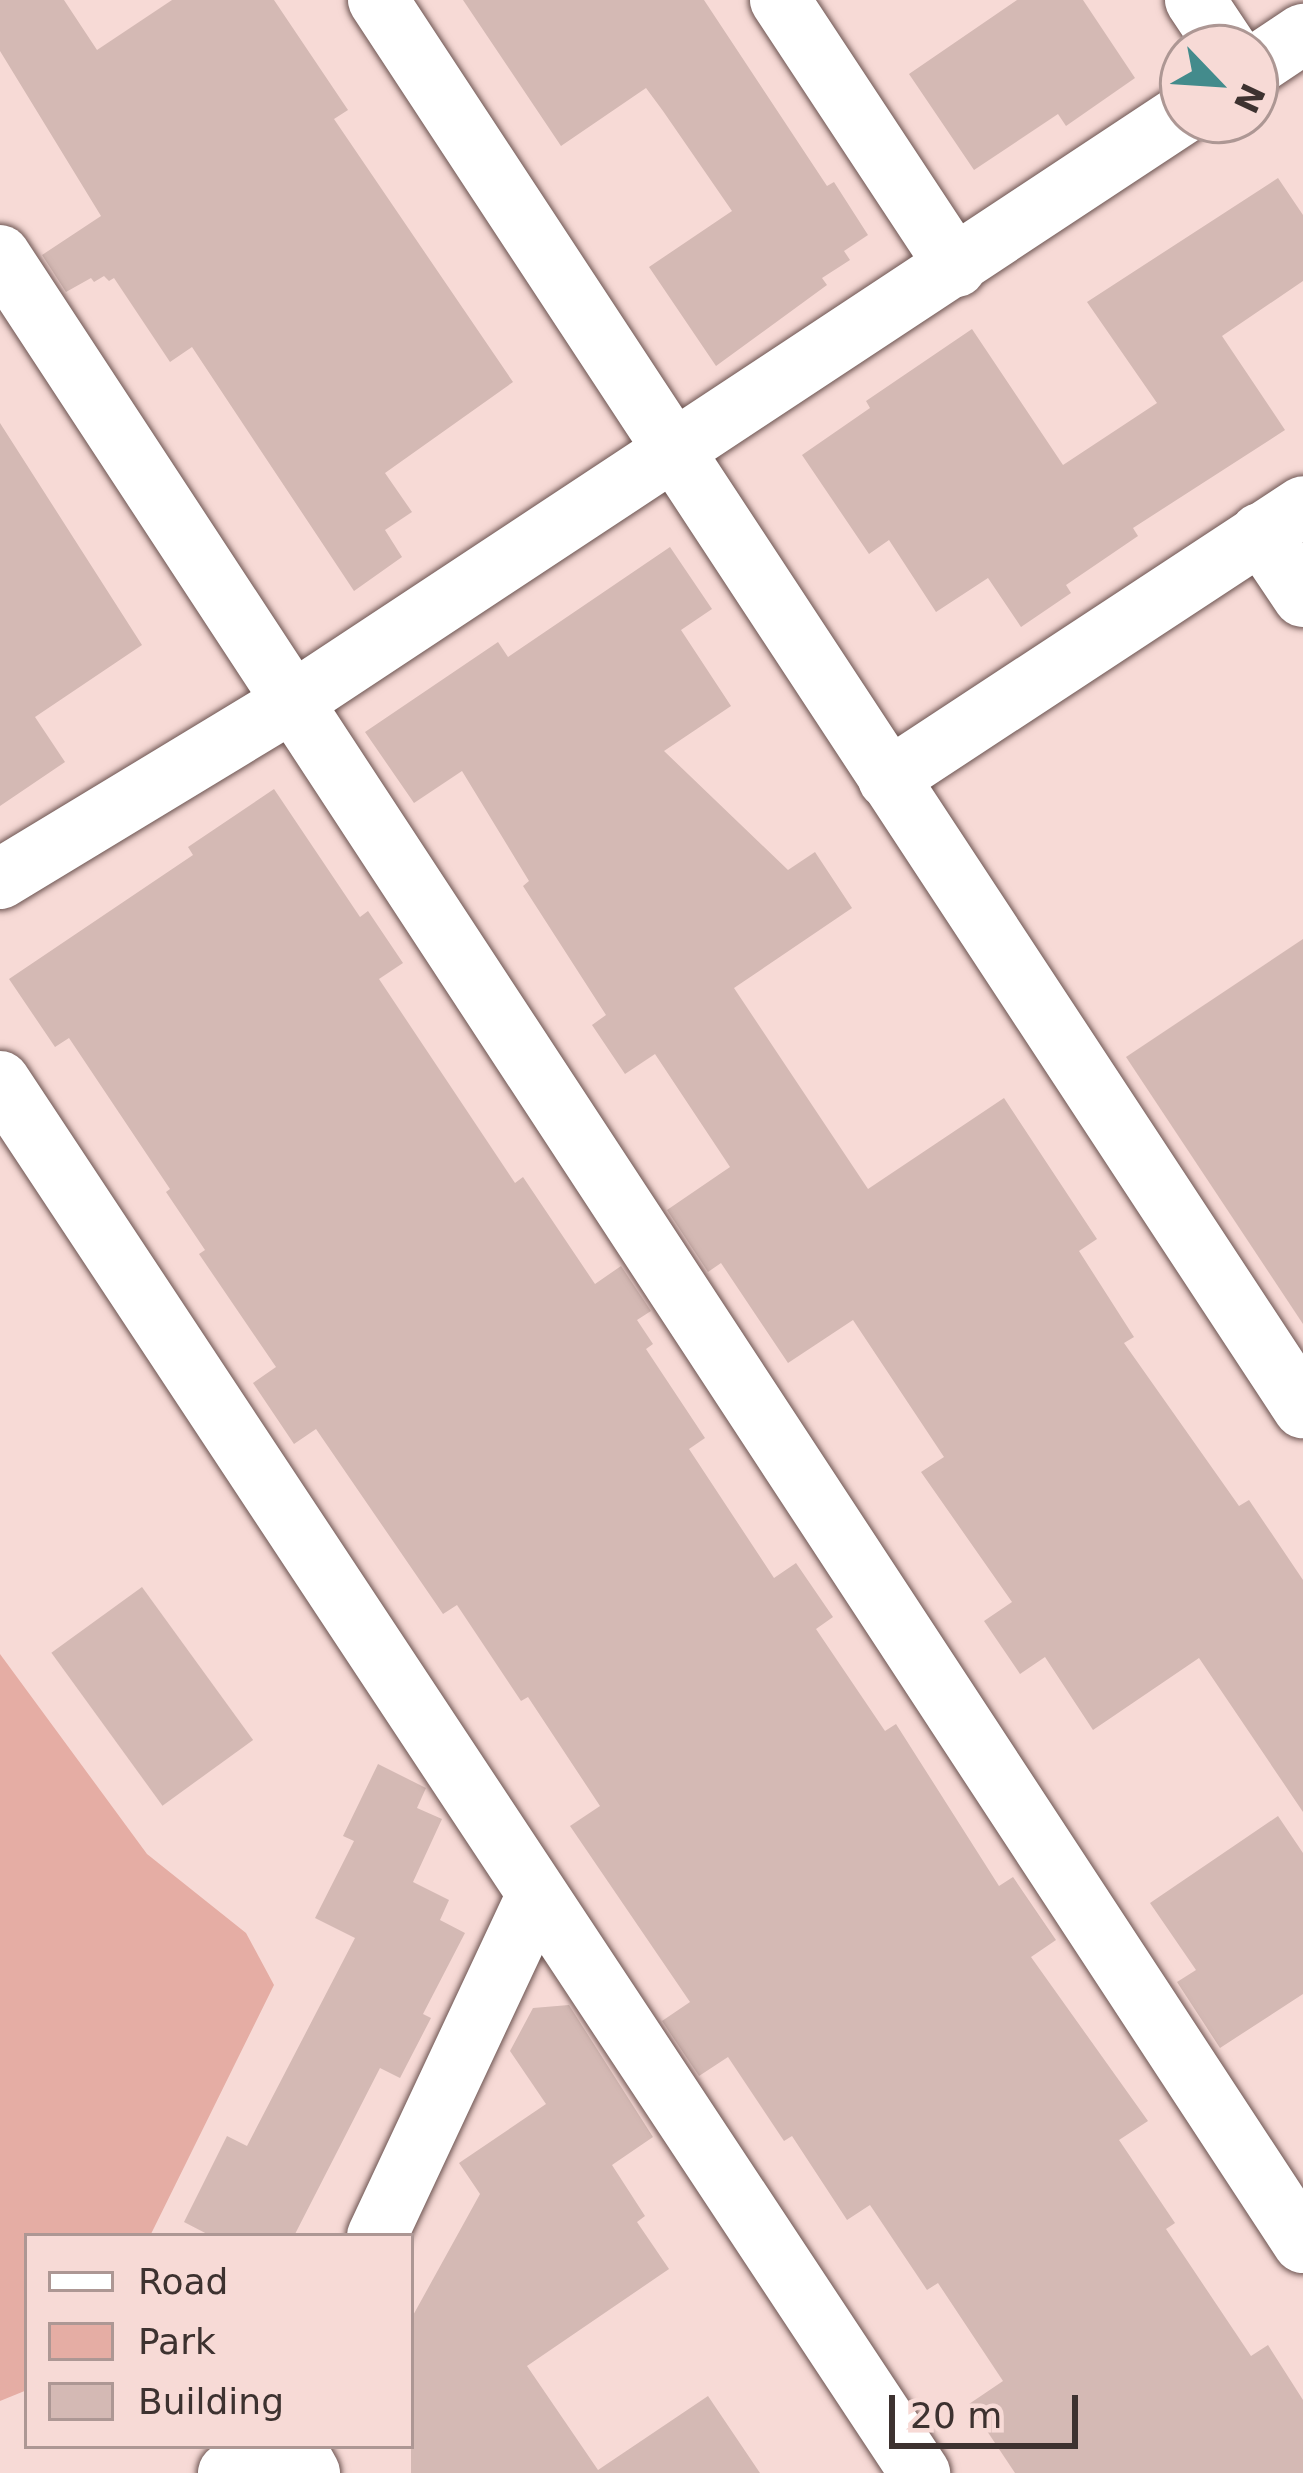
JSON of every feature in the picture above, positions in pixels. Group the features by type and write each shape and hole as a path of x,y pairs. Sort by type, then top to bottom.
{"street":[{"path":"378,0 669,450 1303,1408"},
{"path":"780,0 956,267"},
{"path":"0,879 294,701 1159,130"},
{"path":"0,255 1303,2243"},
{"path":"888,779 1281,520 1303,597"},
{"path":"0,1081 535,1898 920,2473"},
{"path":"378,2233 535,1898"},
{"path":"228,2473 262,2449"}],"green space":[{"path":"0,1654 147,1854 246,1933 274,1985 151,2233 24,2233 24,2391 0,2401"}],"building":[{"path":"0,0 64,0 97,50 172,0 274,0 348,110 334,119 513,382 385,473 412,512 385,530 402,557 354,591 192,347 170,362 114,278 109,281 104,276 94,282 91,278 66,292 42,255 101,216 0,51"},
{"path":"463,0 704,0 827,186 834,182 868,235 844,251 850,260 822,278 827,285 716,366 649,267 732,211 663,111 646,88 561,146"},
{"path":"1017,0 1083,0 1135,78 1066,126 1058,114 974,170 909,74"},
{"path":"1278,178 1303,215 1303,281 1222,336 1285,430 1133,528 1138,536 1066,585 1071,593 1021,627 988,578 936,612 889,540 869,554 802,455 870,408 866,401 972,329 1063,465 1157,403 1087,302"},
{"path":"0,423 142,645 35,717 65,762 0,806"},
{"path":"670,547 712,609 681,630 731,706 664,751 788,870 815,852 852,908 734,988 868,1189 1004,1098 1097,1239 1079,1251 1134,1337 1124,1343 1239,1506 1249,1500 1303,1580 1303,1812 1199,1658 1093,1730 1045,1657 1020,1674 984,1621 1012,1602 921,1472 944,1457 853,1320 788,1363 721,1263 708,1272 667,1210 730,1167 655,1054 625,1074 592,1025 606,1015 523,886 529,881 462,771 414,803 365,732 498,642 508,657"},
{"path":"274,789 360,917 368,911 403,963 379,979 515,1183 523,1177 595,1284 621,1266 651,1311 637,1320 653,1344 646,1349 705,1438 689,1449 774,1578 796,1563 833,1617 816,1629 885,1731 896,1724 999,1886 1013,1877 1056,1940 1031,1957 1148,2121 1119,2140 1175,2223 1166,2229 1251,2356 1268,2345 1303,2400 1303,2473 1015,2473 969,2404 1003,2381 938,2283 927,2290 870,2205 847,2220 792,2136 784,2141 728,2057 699,2076 662,2021 690,2002 570,1826 600,1806 528,1697 521,1701 457,1605 443,1614 316,1429 294,1444 253,1383 276,1367 199,1254 205,1250 166,1192 170,1189 69,1038 55,1047 9,979 193,855 188,847"},
{"path":"1303,939 1303,1324 1126,1057"},
{"path":"142,1587 253,1740 162,1806 51,1653"},
{"path":"378,1764 426,1788 417,1808 442,1819 413,1882 449,1900 440,1920 465,1933 423,2014 431,2018 400,2078 380,2068 296,2233 205,2233 184,2222 227,2136 247,2146 355,1938 315,1918 354,1841 343,1836"},
{"path":"1278,1816 1303,1853 1303,1994 1220,2048 1177,1982 1196,1970 1150,1903"},
{"path":"569,2005 653,2137 612,2165 645,2216 637,2222 669,2269 527,2366 598,2470 708,2396 760,2473 411,2473 414,2314 480,2194 459,2163 546,2104 510,2051 533,2008"}]}
